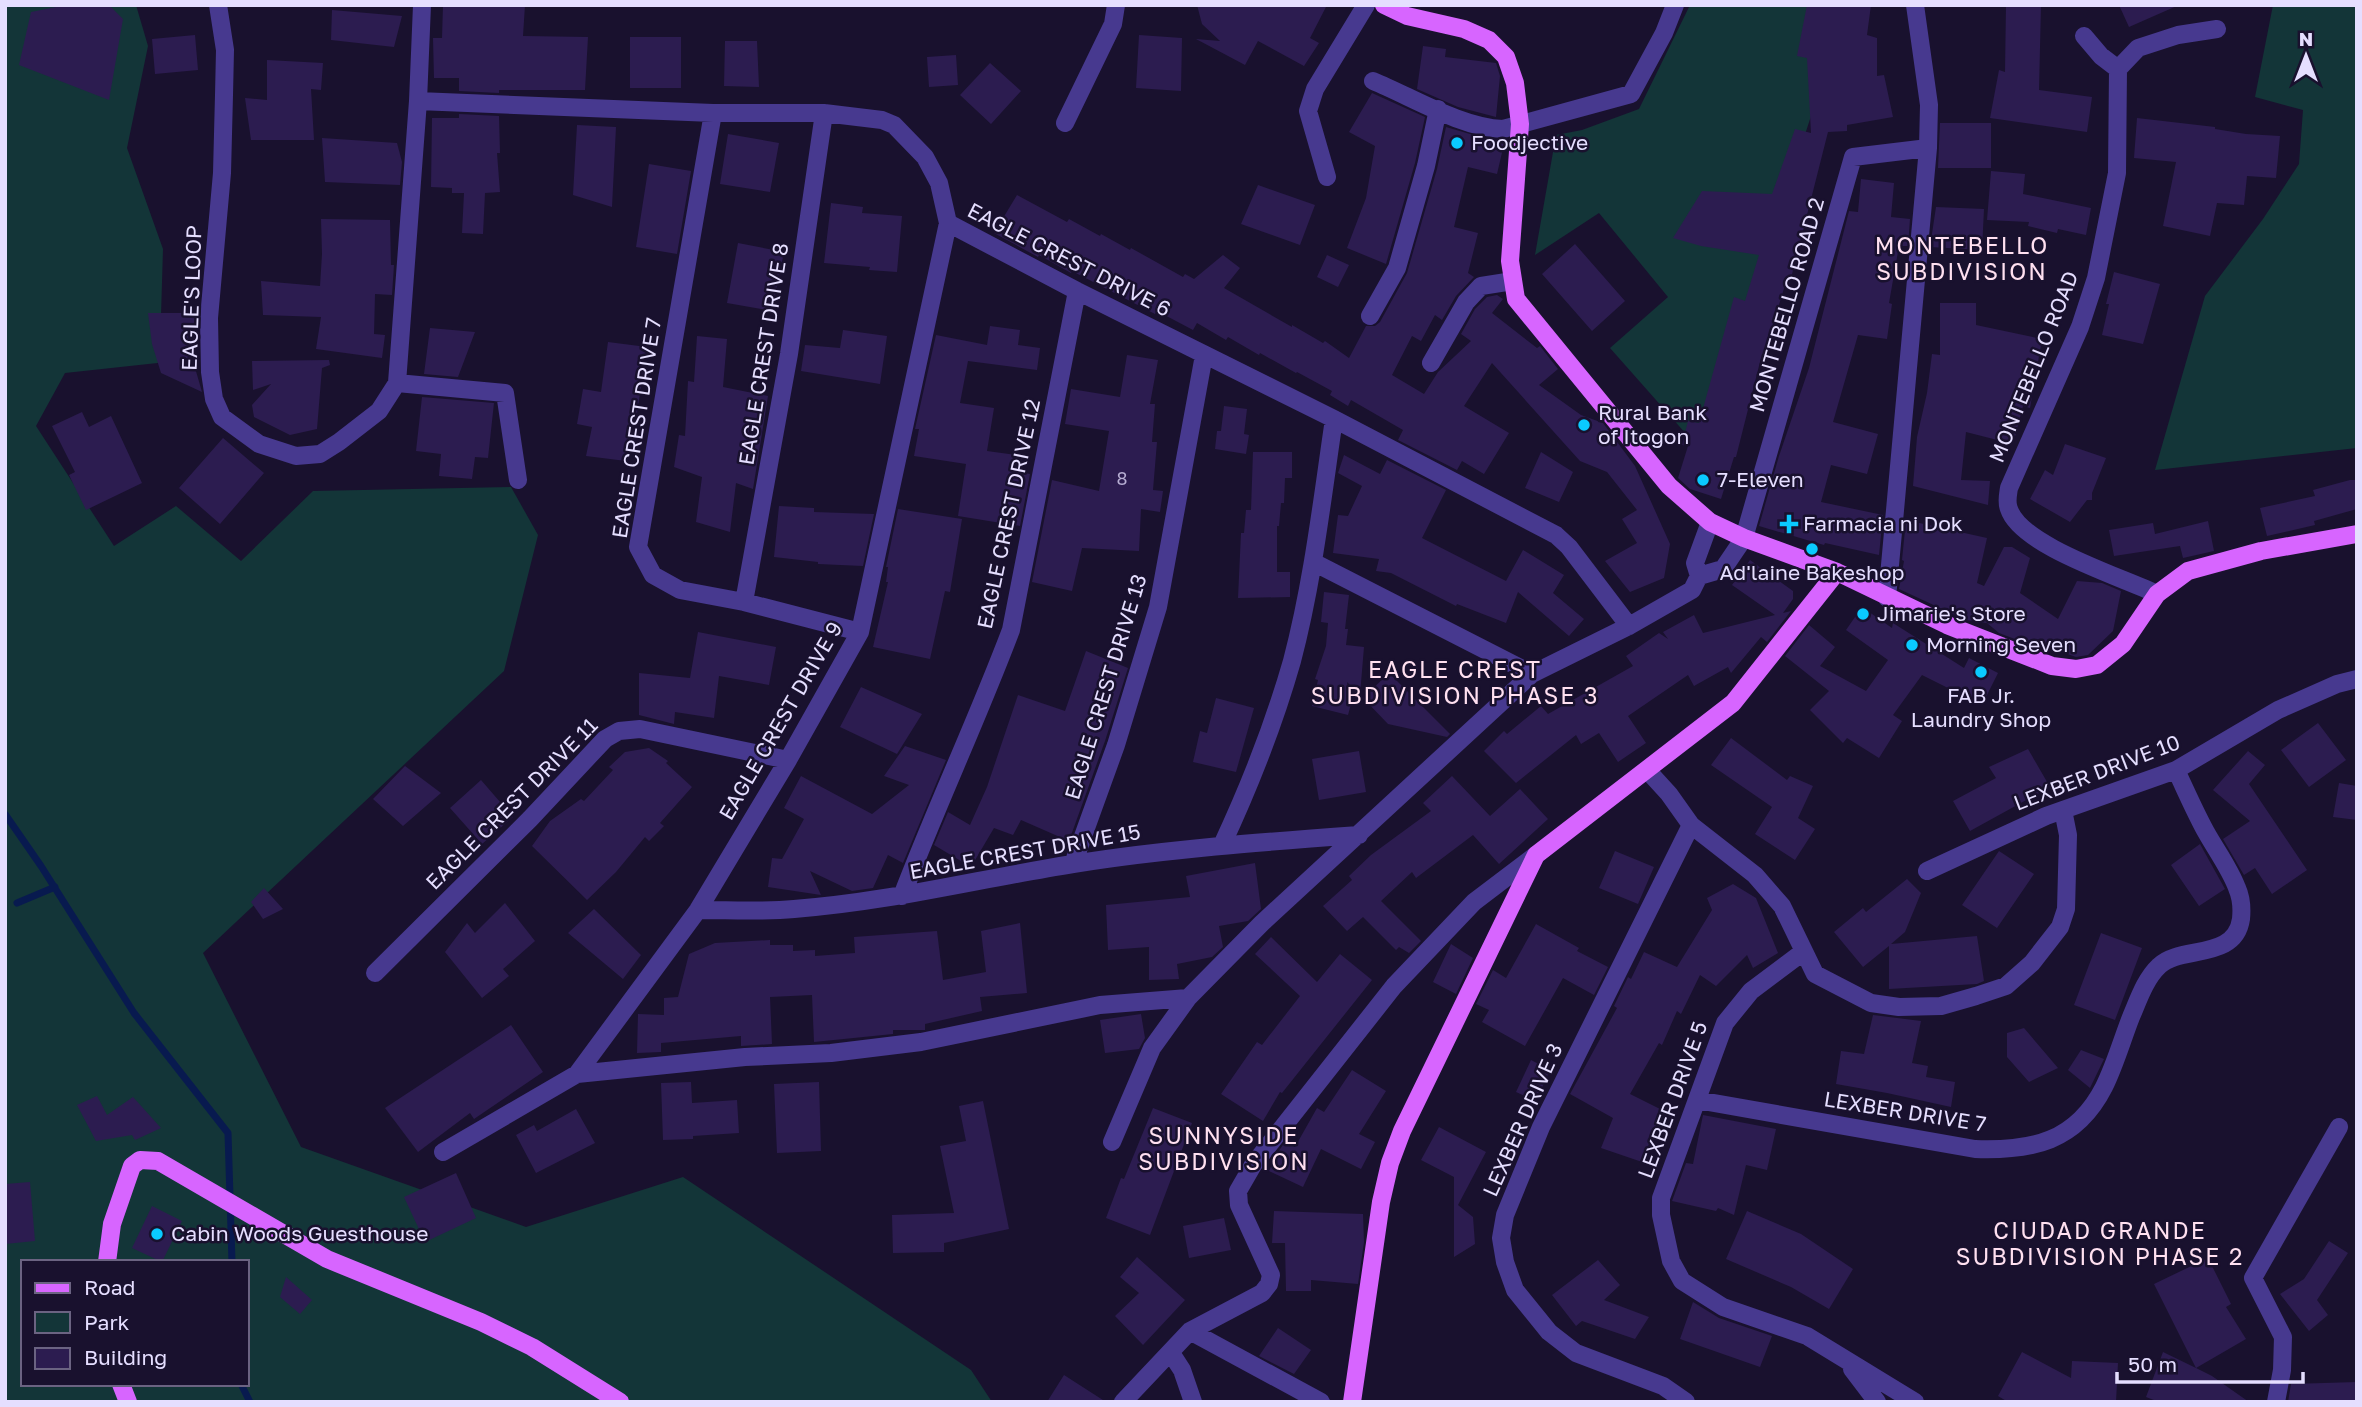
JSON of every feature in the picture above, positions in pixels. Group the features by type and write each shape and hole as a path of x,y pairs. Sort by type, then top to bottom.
{"main road":[{"path":"1384,5 1407,16 1464,29 1489,40 1506,57 1515,83 1520,124 1510,261 1516,299 1669,485 1710,522 1744,538 1837,572 1887,598 2016,653 2052,666 2076,669 2097,664 2123,644 2157,594 2188,571 2261,551 2357,534"},
{"path":"1352,1402 1381,1202 1390,1163 1402,1131 1536,855 1733,703 1837,572"},
{"path":"107,1260 112,1224 132,1166 140,1160 158,1161 327,1259 481,1322 532,1347 620,1402"}],"street":[{"name":"EAGLE'S LOOP","path":"218,5 225,50 222,173 209,318 209,358 214,399 222,417 259,444 296,456 320,454 339,442 379,411 397,383 418,101 422,5"},
{"path":"1065,123 1113,24 1116,5"},
{"path":"1327,177 1308,111 1315,89 1366,5"},
{"path":"1373,81 1466,123 1484,129 1503,129 1632,94 1664,33 1675,5"},
{"path":"1887,598 1928,148 1929,104 1915,5"},
{"path":"2084,36 2101,56 2118,69 2138,48 2178,35 2217,29"},
{"name":"MONTEBELLO ROAD","path":"2118,69 2117,173 2096,278 2080,327 2009,488 2008,506 2013,517 2029,534 2049,546 2157,594"},
{"name":"EAGLE CREST DRIVE 6","path":"418,101 713,113 824,113 882,120 894,125 925,156 939,183 948,223 1077,291 1334,419 1556,536 1569,547 1629,626"},
{"path":"1370,316 1397,268 1426,166 1438,109"},
{"name":"EAGLE CREST DRIVE 7","path":"713,113 638,547 653,575 680,590 744,602 860,632"},
{"name":"EAGLE CREST DRIVE 8","path":"744,602 789,354 824,113"},
{"name":"MONTEBELLO ROAD 2","path":"1744,538 1853,157 1928,148"},
{"name":"EAGLE CREST DRIVE 9","path":"577,1074 698,909 788,760 860,632 948,223"},
{"path":"1431,363 1466,302 1481,286 1513,281"},
{"name":"EAGLE CREST DRIVE 12","path":"902,896 934,811 993,676 1010,630 1019,597 1077,291"},
{"name":"EAGLE CREST DRIVE 13","path":"1073,864 1116,745 1158,607 1204,355"},
{"path":"397,383 505,393 518,480"},
{"path":"1222,845 1250,785 1292,659 1314,562 1334,419"},
{"path":"1112,1142 1153,1048 1188,998 1262,923 1532,674 1629,626 1692,590 1699,576 1695,562 1710,522"},
{"path":"1699,576 1723,569 1744,538"},
{"path":"1314,562 1532,674"},
{"name":"LEXBER DRIVE 10","path":"1927,871 2015,829 2176,770 2278,710 2337,684 2357,679"},
{"name":"EAGLE CREST DRIVE 11","path":"374,973 530,819 605,739 619,731 640,729 788,760"},
{"name":"LEXBER DRIVE 7","path":"1697,1100 1975,1149 2028,1147 2056,1138 2075,1126 2104,1087 2138,1001 2160,965 2173,958 2226,944 2241,923 2242,908 2237,888 2176,770"},
{"path":"1648,771 1669,794 1691,825 1755,875 1782,906 1815,974 1871,1003 1899,1007 1941,1006 2006,986 2032,963 2060,927 2066,909 2068,835 2063,810"},
{"name":"LEXBER DRIVE 3","path":"1686,1402 1664,1386 1576,1353 1549,1332 1515,1290 1505,1262 1501,1238 1505,1215 1541,1127 1691,825"},
{"name":"EAGLE CREST DRIVE 15","path":"698,909 793,909 902,896 1073,864 1222,845 1359,835"},
{"path":"1123,1402 1190,1331 1262,1293 1269,1284 1271,1275 1239,1205 1238,1191 1252,1165 1394,986 1474,902 1536,855"},
{"name":"LEXBER DRIVE 5","path":"1804,952 1751,992 1725,1023 1661,1198 1661,1215 1671,1261 1682,1281 1723,1307 1807,1336 1915,1402"},
{"path":"443,1152 577,1074 921,1042 1100,1005 1188,998"},
{"path":"2276,1402 2282,1370 2283,1337 2253,1278 2339,1127"},
{"path":"1190,1331 1321,1402"},
{"path":"1171,1353 1182,1370 1193,1402"},
{"name":"LEXBER DRIVE 5","path":"1845,1359 1877,1402"}],"green space":[{"path":"5,5 136,5 148,46 127,148 163,249 161,316 176,361 65,373 36,426 114,546 176,506 241,561 313,491 511,487 538,535 504,671 203,953 301,1147 526,1227 683,1177 971,1370 992,1402 5,1402"},
{"path":"1690,5 1847,5 1702,452 1610,348 1668,297 1599,213 1535,255 1556,135 1582,130 1639,109"},
{"path":"2273,5 2357,5 2357,448 2155,470 2205,296 2263,219 2299,164 2303,110 2255,97"}],"building":[{"path":"66,5 109,5 123,19 109,100 19,65 31,12"},
{"path":"443,5 525,5 523,36 588,37 585,90 499,90 499,93 459,91 459,78 434,78 433,38 442,38"},
{"path":"1197,5 1327,5 1310,38 1319,43 1304,66 1258,41 1245,65 1196,39 1220,41 1202,24"},
{"path":"1807,5 1871,5 1867,35 1877,38 1877,76 1884,75 1893,117 1847,125 1847,131 1828,132 1789,286 1785,285 1762,354 1736,457 1721,499 1690,489 1678,478 1688,446 1682,445 1688,421 1699,423 1734,297 1745,301 1759,255 1701,246 1673,238 1702,191 1772,194 1795,129 1811,133 1807,58 1797,56"},
{"path":"2006,5 2041,5 2039,90 2092,97 2087,132 1990,118 1999,70 2005,72"},
{"path":"2119,5 2179,5 2129,27"},
{"path":"332,10 402,16 394,47 331,40"},
{"path":"195,35 198,70 155,74 152,39"},
{"path":"1139,35 1182,38 1181,91 1136,88"},
{"path":"630,37 681,37 681,88 630,88"},
{"path":"725,41 757,41 759,87 724,86"},
{"path":"1423,46 1446,49 1445,57 1496,63 1500,76 1496,117 1458,107 1417,89"},
{"path":"956,55 958,85 929,87 927,57"},
{"path":"267,60 323,63 321,90 311,89 314,140 251,140 245,98 267,100"},
{"path":"990,63 1021,91 991,124 960,95"},
{"path":"1372,93 1425,117 1415,163 1386,264 1347,248 1366,198 1375,146 1349,132"},
{"path":"459,114 499,116 500,153 497,153 500,192 485,193 483,234 462,233 464,193 452,193 452,188 431,187 432,118 459,118"},
{"path":"2137,118 2215,127 2246,134 2280,136 2276,178 2247,176 2244,205 2217,203 2210,236 2163,226 2176,162 2134,158"},
{"path":"1940,123 1991,123 1991,168 1938,168"},
{"path":"577,125 616,127 612,207 573,195"},
{"path":"1446,127 1504,144 1497,174 1468,167 1454,227 1478,233 1468,273 1474,277 1456,296 1442,320 1435,315 1421,341 1412,336 1392,375 1424,394 1438,372 1471,341 1461,334 1475,309 1487,297 1497,295 1503,299 1492,313 1537,348 1540,346 1558,369 1539,385 1581,415 1603,423 1635,466 1670,544 1664,578 1630,592 1605,561 1637,543 1622,519 1637,510 1607,472 1580,461 1492,363 1464,406 1509,433 1484,474 1462,461 1457,470 1398,440 1403,430 1351,400 1348,406 1330,395 1332,391 1260,353 1259,355 1228,337 1226,340 1197,323 1193,330 1157,311 1155,314 994,233 1017,195 1067,222 1069,219 1100,236 1101,234 1130,250 1131,248 1183,277 1185,274 1194,279 1223,255 1240,268 1224,288 1292,327 1323,343 1325,341 1349,358 1366,326 1375,326 1380,322 1407,273 1437,169"},
{"path":"728,134 779,143 770,192 720,184"},
{"path":"322,138 397,143 402,162 400,185 325,182"},
{"path":"649,164 691,171 677,254 636,247"},
{"path":"1991,171 2025,174 2023,194 2091,208 2086,235 2058,229 2057,233 2028,226 2029,222 1987,220"},
{"path":"1861,179 1894,183 1891,217 1910,219 1908,246 1899,246 1889,303 1892,304 1887,339 1858,335 1833,422 1878,434 1867,474 1831,465 1821,502 1883,515 1879,555 1825,543 1824,545 1759,526 1809,368 1849,211 1858,212"},
{"path":"1258,185 1315,205 1300,245 1241,224"},
{"path":"831,203 863,207 862,213 902,216 897,272 824,263"},
{"path":"1936,207 1984,209 1982,250 1930,247"},
{"path":"321,219 390,220 391,265 394,265 392,295 375,294 374,334 385,335 382,358 316,349 321,317 263,315 261,281 320,286"},
{"path":"738,243 784,252 772,311 727,303"},
{"path":"1575,244 1625,301 1592,331 1542,274"},
{"path":"1327,255 1349,265 1338,287 1317,277"},
{"path":"2114,272 2160,284 2143,344 2102,335"},
{"path":"1940,303 1976,303 1976,325 2042,339 2030,408 2023,406 2013,444 1966,432 1961,480 1990,481 1988,505 1913,486 1917,437 1932,354 1940,355"},
{"path":"148,313 197,313 197,347 189,347 202,392 161,373 152,344"},
{"path":"990,326 1020,330 1018,345 1040,348 1037,370 968,361 960,403 994,408 987,451 1023,456 1020,472 1030,474 1020,526 958,516 966,464 914,456 919,429 915,429 936,335 987,345"},
{"path":"430,328 475,332 458,377 424,374"},
{"path":"843,330 887,336 880,384 801,371 805,345 840,348"},
{"path":"697,336 727,339 723,387 768,396 753,489 736,483 730,532 696,522 702,477 674,467 679,435 685,436 688,381 694,382"},
{"path":"608,342 647,347 634,433 629,432 626,461 586,456 592,427 577,424 583,389 601,392"},
{"path":"1127,355 1158,360 1150,404 1155,404 1152,442 1157,442 1153,490 1163,491 1160,512 1141,509 1139,551 1082,548 1072,591 1032,582 1052,480 1099,491 1109,431 1065,424 1071,389 1120,397"},
{"path":"329,360 330,365 322,368 317,429 290,435 254,417 252,405 271,384 253,390 252,361"},
{"path":"422,397 494,403 488,458 475,457 472,479 439,476 441,454 416,451"},
{"path":"1224,406 1247,409 1244,434 1249,435 1246,454 1215,449 1217,431 1221,431"},
{"path":"82,412 89,427 111,416 142,483 86,510 69,475 75,472 52,426"},
{"path":"223,438 264,473 220,524 179,488"},
{"path":"2065,444 2106,458 2092,493 2092,500 2087,500 2070,522 2030,499 2045,470 2053,475"},
{"path":"1253,452 1292,452 1292,478 1285,478 1284,503 1281,503 1277,526 1277,572 1290,572 1290,597 1238,598 1241,533 1244,533 1246,510 1251,510"},
{"path":"1541,452 1573,472 1559,502 1525,488"},
{"path":"1344,455 1380,474 1387,460 1446,490 1422,538 1506,581 1523,550 1564,575 1553,593 1584,619 1569,636 1518,592 1506,623 1457,604 1456,606 1391,573 1376,571 1379,559 1333,553 1338,515 1348,516 1362,486 1338,473"},
{"path":"2357,480 2357,509 2314,521 2315,525 2267,536 2260,508 2315,496 2313,490"},
{"path":"779,506 814,508 814,512 874,514 863,566 818,564 774,557"},
{"path":"898,509 962,519 950,592 945,591 930,659 873,647 888,582 886,567"},
{"path":"1906,520 1987,538 1977,583 1984,586 2004,547 2012,547 2030,558 2020,593 2058,619 2077,581 2102,583 2121,591 2113,631 2088,655 2076,657 1999,633 1987,623 1966,620 1899,589 1904,561"},
{"path":"2208,521 2214,551 2183,558 2180,546 2114,556 2109,530 2153,523 2155,534"},
{"path":"1750,560 1793,591 1793,599 1783,613 1791,611 1767,642 1761,637 1731,673 1728,667 1694,686 1688,675 1628,716 1646,743 1618,762 1599,733 1581,744 1576,735 1516,783 1484,751 1504,731 1507,734 1541,706 1548,714 1633,666 1626,656 1659,633 1668,639 1663,632 1694,615 1703,633 1775,615 1732,585"},
{"path":"1324,592 1349,595 1346,645 1364,647 1360,695 1347,682 1351,704 1348,715 1312,706 1318,680 1315,679 1326,646 1328,623 1321,622"},
{"path":"1862,607 1892,628 1893,623 1964,668 1969,658 1998,673 1982,705 1922,675 1893,715 1902,721 1879,758 1847,738 1843,743 1810,710 1829,691 1785,656 1809,625 1835,647 1820,666 1866,691 1888,660 1846,630"},
{"path":"698,632 776,647 769,685 719,676 714,718 675,712 674,724 639,715 639,673 690,678"},
{"path":"1086,651 1128,668 1069,841 1021,820 1013,835 994,828 971,867 934,845 948,812 970,825 987,787 1018,695 1065,711"},
{"path":"1389,673 1450,734 1447,737 1388,724 1363,698"},
{"path":"861,687 922,714 897,754 840,727"},
{"path":"1216,698 1254,708 1236,772 1193,762 1200,731 1207,733"},
{"path":"2318,723 2346,760 2309,787 2281,750"},
{"path":"1731,738 1787,780 1790,776 1813,786 1798,818 1815,829 1795,860 1755,834 1772,807 1711,765"},
{"path":"905,746 946,760 903,863 888,855 873,888 852,891 810,871 821,895 768,887 772,858 782,859 804,819 784,808 801,776 872,814 909,785 884,776"},
{"path":"649,748 668,761 666,763 692,787 660,823 664,826 649,841 645,837 616,872 587,900 532,846 550,821 581,799 584,801 613,770 609,767 625,752"},
{"path":"2028,749 2050,787 1970,831 1953,801 1996,778 1989,767"},
{"path":"1359,751 1366,792 1319,800 1312,759"},
{"path":"2248,751 2265,765 2249,784 2307,870 2272,894 2255,868 2244,875 2223,839 2250,821 2213,790"},
{"path":"405,766 441,793 403,826 373,799"},
{"path":"1452,776 1490,816 1520,789 1548,819 1499,864 1473,835 1416,878 1412,872 1381,901 1421,941 1409,953 1399,947 1396,950 1363,917 1347,931 1323,906 1352,880 1349,876 1371,855 1431,811 1423,803"},
{"path":"481,780 513,817 482,844 450,808"},
{"path":"2339,783 2357,786 2357,820 2333,817"},
{"path":"2200,844 2225,889 2199,906 2171,865"},
{"path":"1615,851 1654,867 1638,904 1599,888"},
{"path":"1999,851 2034,874 1997,928 1962,905"},
{"path":"1255,863 1261,909 1248,921 1219,926 1223,947 1212,957 1177,964 1179,979 1149,980 1149,947 1108,950 1106,905 1190,897 1186,876"},
{"path":"1907,879 1921,893 1905,932 1891,944 1977,936 1984,981 1977,984 1889,989 1889,946 1863,967 1834,932 1863,908 1866,912"},
{"path":"1733,884 1756,898 1778,953 1753,968 1747,955 1716,986 1700,975 1681,1014 1677,1011 1662,1045 1659,1043 1630,1094 1662,1110 1642,1162 1601,1148 1613,1118 1570,1094 1617,1008 1614,1006 1628,977 1631,979 1644,952 1677,967 1712,910 1707,898"},
{"path":"264,888 283,909 263,919 251,902"},
{"path":"505,903 535,941 503,969 509,976 482,998 445,952 467,923 475,933"},
{"path":"594,909 641,955 623,979 568,933"},
{"path":"1020,923 1027,993 980,997 982,1011 925,1024 925,1030 893,1030 893,1034 814,1042 812,995 770,997 772,1044 741,1046 741,1036 661,1043 661,1052 637,1053 638,1014 664,1015 664,998 678,997 689,954 715,943 770,940 770,945 793,945 793,951 815,950 815,956 855,953 854,937 937,931 943,980 986,972 981,931"},
{"path":"1536,924 1579,948 1577,951 1608,967 1594,995 1563,978 1525,1046 1482,1022 1489,1010 1476,1004 1493,970 1506,978"},
{"path":"2101,933 2142,948 2115,1020 2074,1005"},
{"path":"1271,937 1317,982 1340,954 1372,980 1282,1093 1280,1092 1263,1121 1221,1094 1257,1042 1262,1045 1300,996 1255,954"},
{"path":"1451,944 1473,958 1456,994 1433,982"},
{"path":"1141,1014 1145,1038 1139,1049 1105,1053 1100,1020"},
{"path":"1873,1015 1921,1021 1912,1063 1928,1066 1926,1077 1955,1082 1951,1107 1836,1084 1841,1051 1864,1054"},
{"path":"511,1025 543,1072 474,1119 470,1113 418,1152 385,1108"},
{"path":"2024,1028 2058,1068 2029,1082 2007,1057 2007,1033"},
{"path":"2081,1050 2104,1059 2090,1088 2068,1070"},
{"path":"1531,1060 1550,1070 1536,1101 1516,1092"},
{"path":"1352,1070 1386,1091 1359,1134 1375,1142 1361,1169 1321,1149 1303,1187 1269,1171 1285,1142 1295,1147 1317,1108 1324,1112"},
{"path":"691,1082 692,1103 737,1100 739,1133 663,1140 661,1083"},
{"path":"819,1082 821,1151 777,1153 774,1084"},
{"path":"97,1096 107,1115 133,1097 161,1128 135,1140 132,1135 96,1141 77,1105"},
{"path":"983,1101 1009,1229 944,1243 944,1252 893,1253 892,1215 954,1213 940,1146 966,1141 959,1106"},
{"path":"1153,1108 1192,1123 1150,1235 1106,1218"},
{"path":"576,1109 595,1143 536,1173 516,1135 534,1125 537,1131"},
{"path":"1703,1115 1776,1129 1767,1170 1746,1165 1734,1215 1718,1208 1716,1211 1672,1201 1686,1163 1693,1164"},
{"path":"1439,1127 1486,1152 1458,1205 1473,1217 1475,1244 1454,1257 1454,1177 1421,1160"},
{"path":"456,1173 476,1218 425,1242 404,1197"},
{"path":"30,1182 35,1241 5,1244 5,1184"},
{"name":"Cabin Woods Guesthouse","path":"152,1206 182,1221 163,1260 132,1248"},
{"path":"1274,1211 1363,1214 1364,1242 1358,1284 1311,1280 1311,1291 1286,1291 1285,1243 1272,1243"},
{"path":"1747,1211 1801,1234 1853,1269 1829,1309 1791,1287 1726,1259"},
{"path":"1224,1218 1231,1250 1189,1258 1183,1226"},
{"path":"2329,1241 2348,1253 2317,1300 2328,1315 2309,1331 2280,1294 2304,1279"},
{"path":"1137,1257 1185,1300 1143,1345 1115,1316 1139,1293 1120,1277"},
{"path":"2208,1258 2231,1304 2226,1307 2246,1339 2196,1368 2154,1284"},
{"path":"1598,1260 1620,1285 1604,1300 1649,1317 1635,1339 1582,1321 1576,1326 1552,1295"},
{"path":"286,1277 312,1300 300,1314 280,1297"},
{"path":"1693,1302 1719,1318 1772,1336 1760,1367 1680,1339"},
{"path":"1278,1328 1311,1350 1294,1374 1259,1356"},
{"path":"2022,1352 2071,1378 2072,1361 2118,1363 2116,1402 2008,1402 1998,1396"},
{"path":"2163,1352 2212,1376 2249,1402 2159,1402 2146,1397"},
{"path":"1064,1375 1106,1402 1047,1402"},
{"path":"2357,1382 2357,1402 2288,1402 2291,1384"}],"waterway":[{"path":"5,814 134,1013 228,1133 232,1260"},
{"path":"17,903 55,887"},
{"path":"242,1386 250,1402"}],"place":[{"name":"Foodjective","path":"1457,143"},
{"name":"Rural Bank of Itogon","path":"1584,425"},
{"name":"7-Eleven","path":"1703,480"},
{"name":"Farmacia ni Dok","path":"1789,524"},
{"name":"Ad'laine Bakeshop","path":"1812,549"},
{"name":"Jimarie's Store","path":"1863,614"},
{"name":"Morning Seven","path":"1912,645"},
{"name":"FAB Jr. Laundry Shop","path":"1981,672"},
{"name":"Cabin Woods Guesthouse","path":"157,1234"}],"district":[{"name":"MONTEBELLO SUBDIVISION","path":"1962,259"},
{"name":"EAGLE CREST SUBDIVISION PHASE 3","path":"1455,683"},
{"name":"SUNNYSIDE SUBDIVISION","path":"1224,1149"},
{"name":"CIUDAD GRANDE SUBDIVISION PHASE 2","path":"2100,1244"}]}
